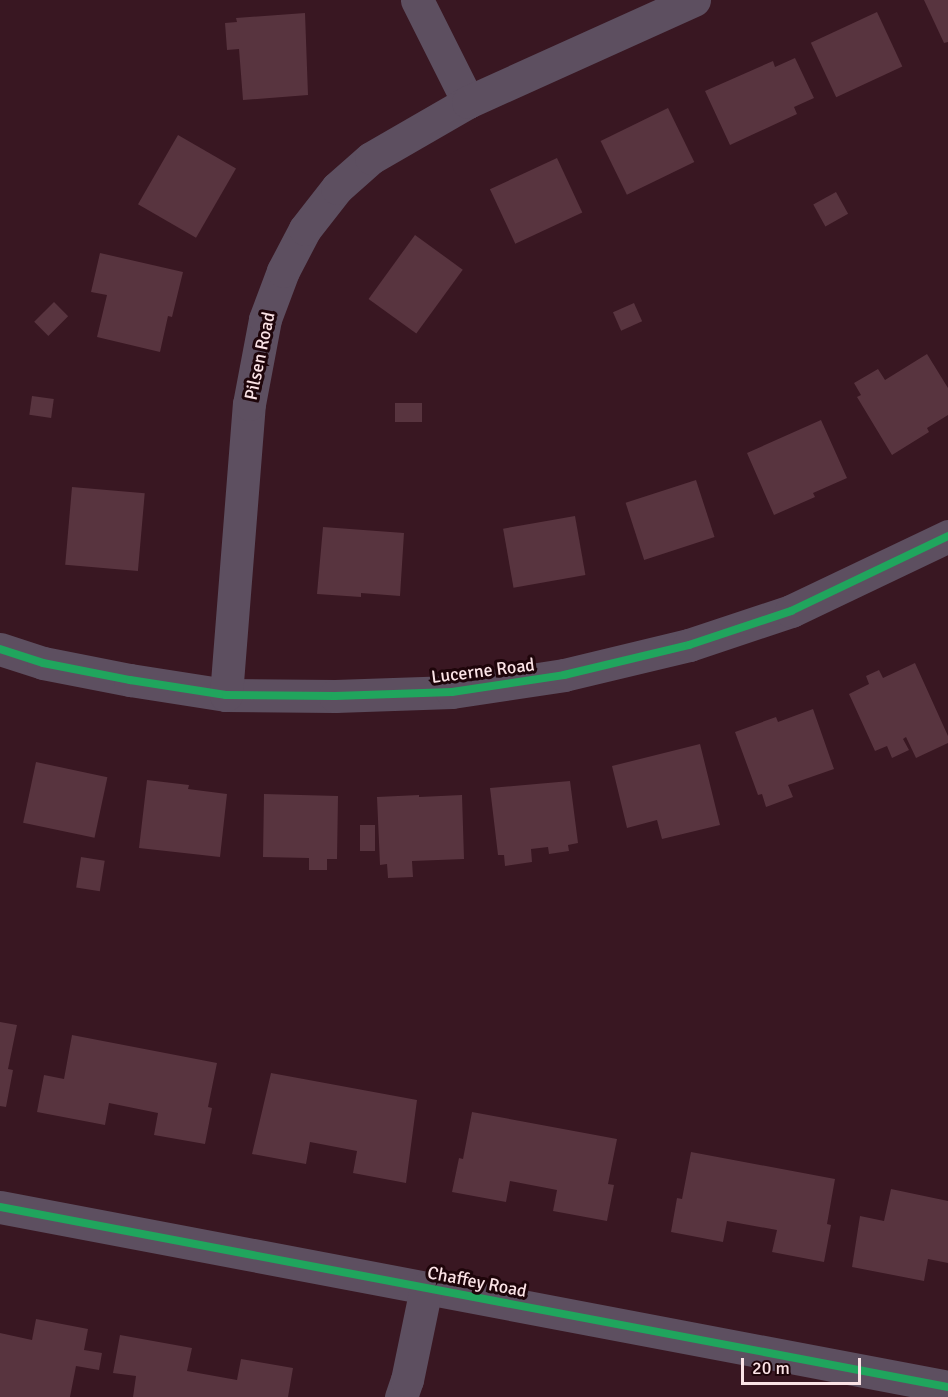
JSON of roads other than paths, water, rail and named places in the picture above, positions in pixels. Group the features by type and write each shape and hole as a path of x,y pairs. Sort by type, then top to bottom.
{"street":[{"path":"417,0 468,102"},
{"name":"Pilsen Road","path":"226,694 249,404 265,319 283,270 305,229 338,188 371,158 468,102 694,0"},
{"name":"Lucerne Road","path":"0,649 43,663 119,678 226,694 335,696 452,692 564,675 689,645 791,611 948,536"},
{"name":"Chaffey Road","path":"0,1207 948,1387"},
{"path":"401,1397 407,1380 426,1288"}]}
